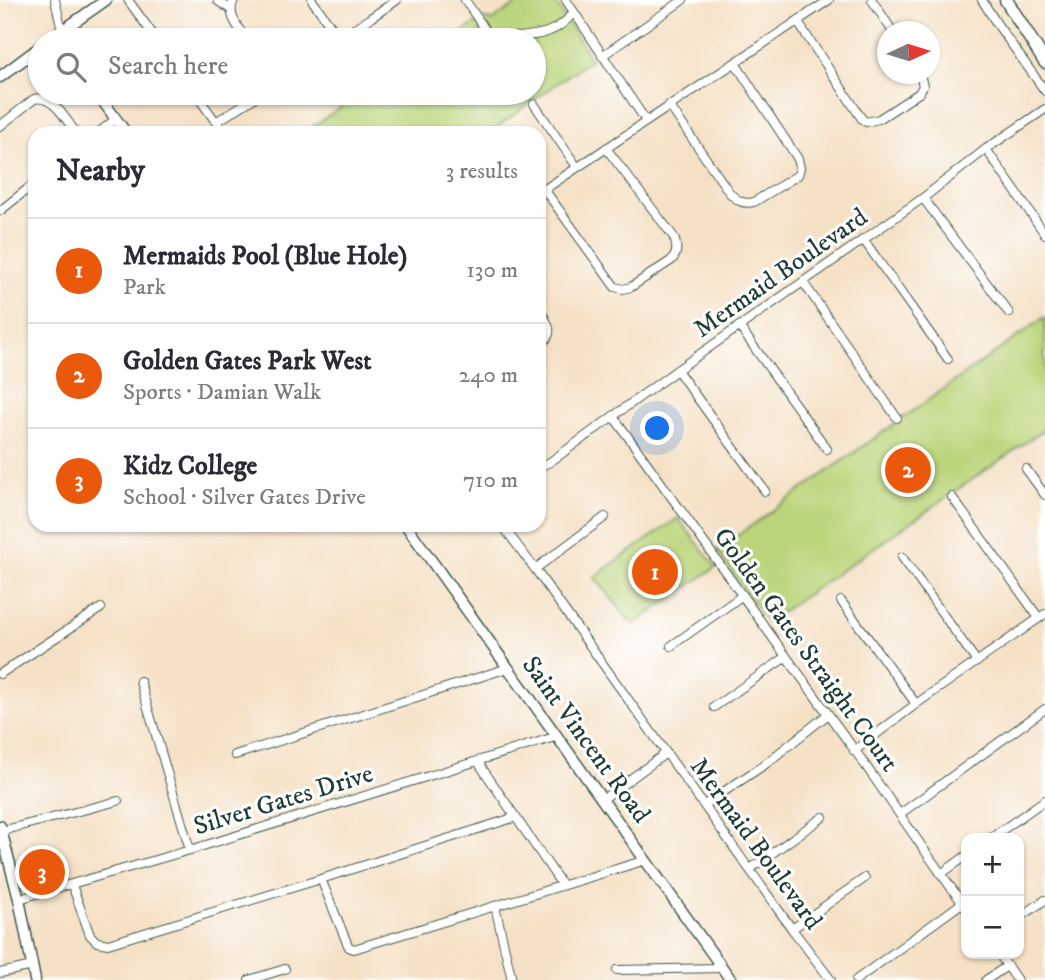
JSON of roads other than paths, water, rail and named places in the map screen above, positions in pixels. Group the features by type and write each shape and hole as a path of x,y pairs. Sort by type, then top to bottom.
{"main road":[{"path":"1006,0 1045,62"}],"street":[{"path":"55,0 61,28"},
{"path":"73,28 106,0"},
{"path":"128,0 148,28"},
{"path":"234,0 230,9 239,28"},
{"path":"313,0 331,28"},
{"path":"356,28 397,0"},
{"path":"465,0 484,28"},
{"path":"566,0 646,121"},
{"path":"602,55 683,0"},
{"path":"546,188 829,0"},
{"path":"872,0 886,21"},
{"path":"982,0 996,24 1045,91"},
{"path":"218,1 230,9"},
{"path":"546,34 557,29 574,12"},
{"path":"797,21 864,121 877,120 919,93 922,84"},
{"path":"0,77 28,56"},
{"path":"669,106 738,201 754,202 796,176 800,170 798,159 734,63"},
{"path":"0,126 28,104"},
{"path":"53,105 70,126"},
{"path":"106,105 121,126"},
{"path":"204,105 219,126"},
{"path":"216,122 243,105"},
{"path":"535,105 577,167"},
{"name":"Mermaid Boulevard","path":"546,464 1045,109"},
{"path":"107,126 116,119"},
{"path":"546,196 612,285 620,289 644,279 674,257 676,242 606,148"},
{"path":"986,149 1045,234"},
{"path":"0,211 28,189"},
{"path":"923,198 1009,313"},
{"path":"863,239 948,359"},
{"path":"803,282 897,418"},
{"path":"546,320 550,331 546,341"},
{"path":"740,326 827,449"},
{"path":"677,370 765,491"},
{"name":"Golden Gates Straight Court","path":"613,416 961,902"},
{"path":"1026,469 1045,495"},
{"path":"854,751 1042,616 952,497"},
{"path":"536,569 605,517"},
{"name":"Saint Vincent Road","path":"411,532 731,980"},
{"name":"Mermaid Boulevard","path":"507,532 831,980"},
{"path":"902,557 977,662"},
{"path":"671,646 743,595"},
{"path":"841,601 916,704"},
{"path":"0,674 101,608"},
{"path":"714,707 786,657"},
{"path":"234,755 508,668"},
{"path":"140,681 190,850"},
{"path":"900,814 1045,709"},
{"path":"704,805 764,765 827,715"},
{"name":"Silver Gates Drive","path":"19,899 190,850 558,736"},
{"path":"603,799 666,753"},
{"path":"478,762 562,885"},
{"path":"998,833 1045,800"},
{"path":"35,980 19,899 1,829 118,801"},
{"path":"72,885 90,935 104,944 516,817"},
{"path":"750,869 823,817"},
{"path":"321,879 347,943 352,948 646,860"},
{"path":"941,874 961,860"},
{"path":"792,929 865,878"},
{"path":"1024,915 1045,900"},
{"path":"495,906 512,980"},
{"path":"856,980 961,908"},
{"path":"1002,959 1017,980"},
{"path":"0,973 33,966"},
{"path":"986,980 1007,966"},
{"path":"617,970 722,968"},
{"path":"249,980 285,969"},
{"path":"664,970 667,980"}],"place":[{"name":"Golden Gates Park West","path":"908,470"},
{"name":"Mermaids Pool (Blue Hole)","path":"655,572"},
{"name":"Kidz College","path":"42,872"}]}
